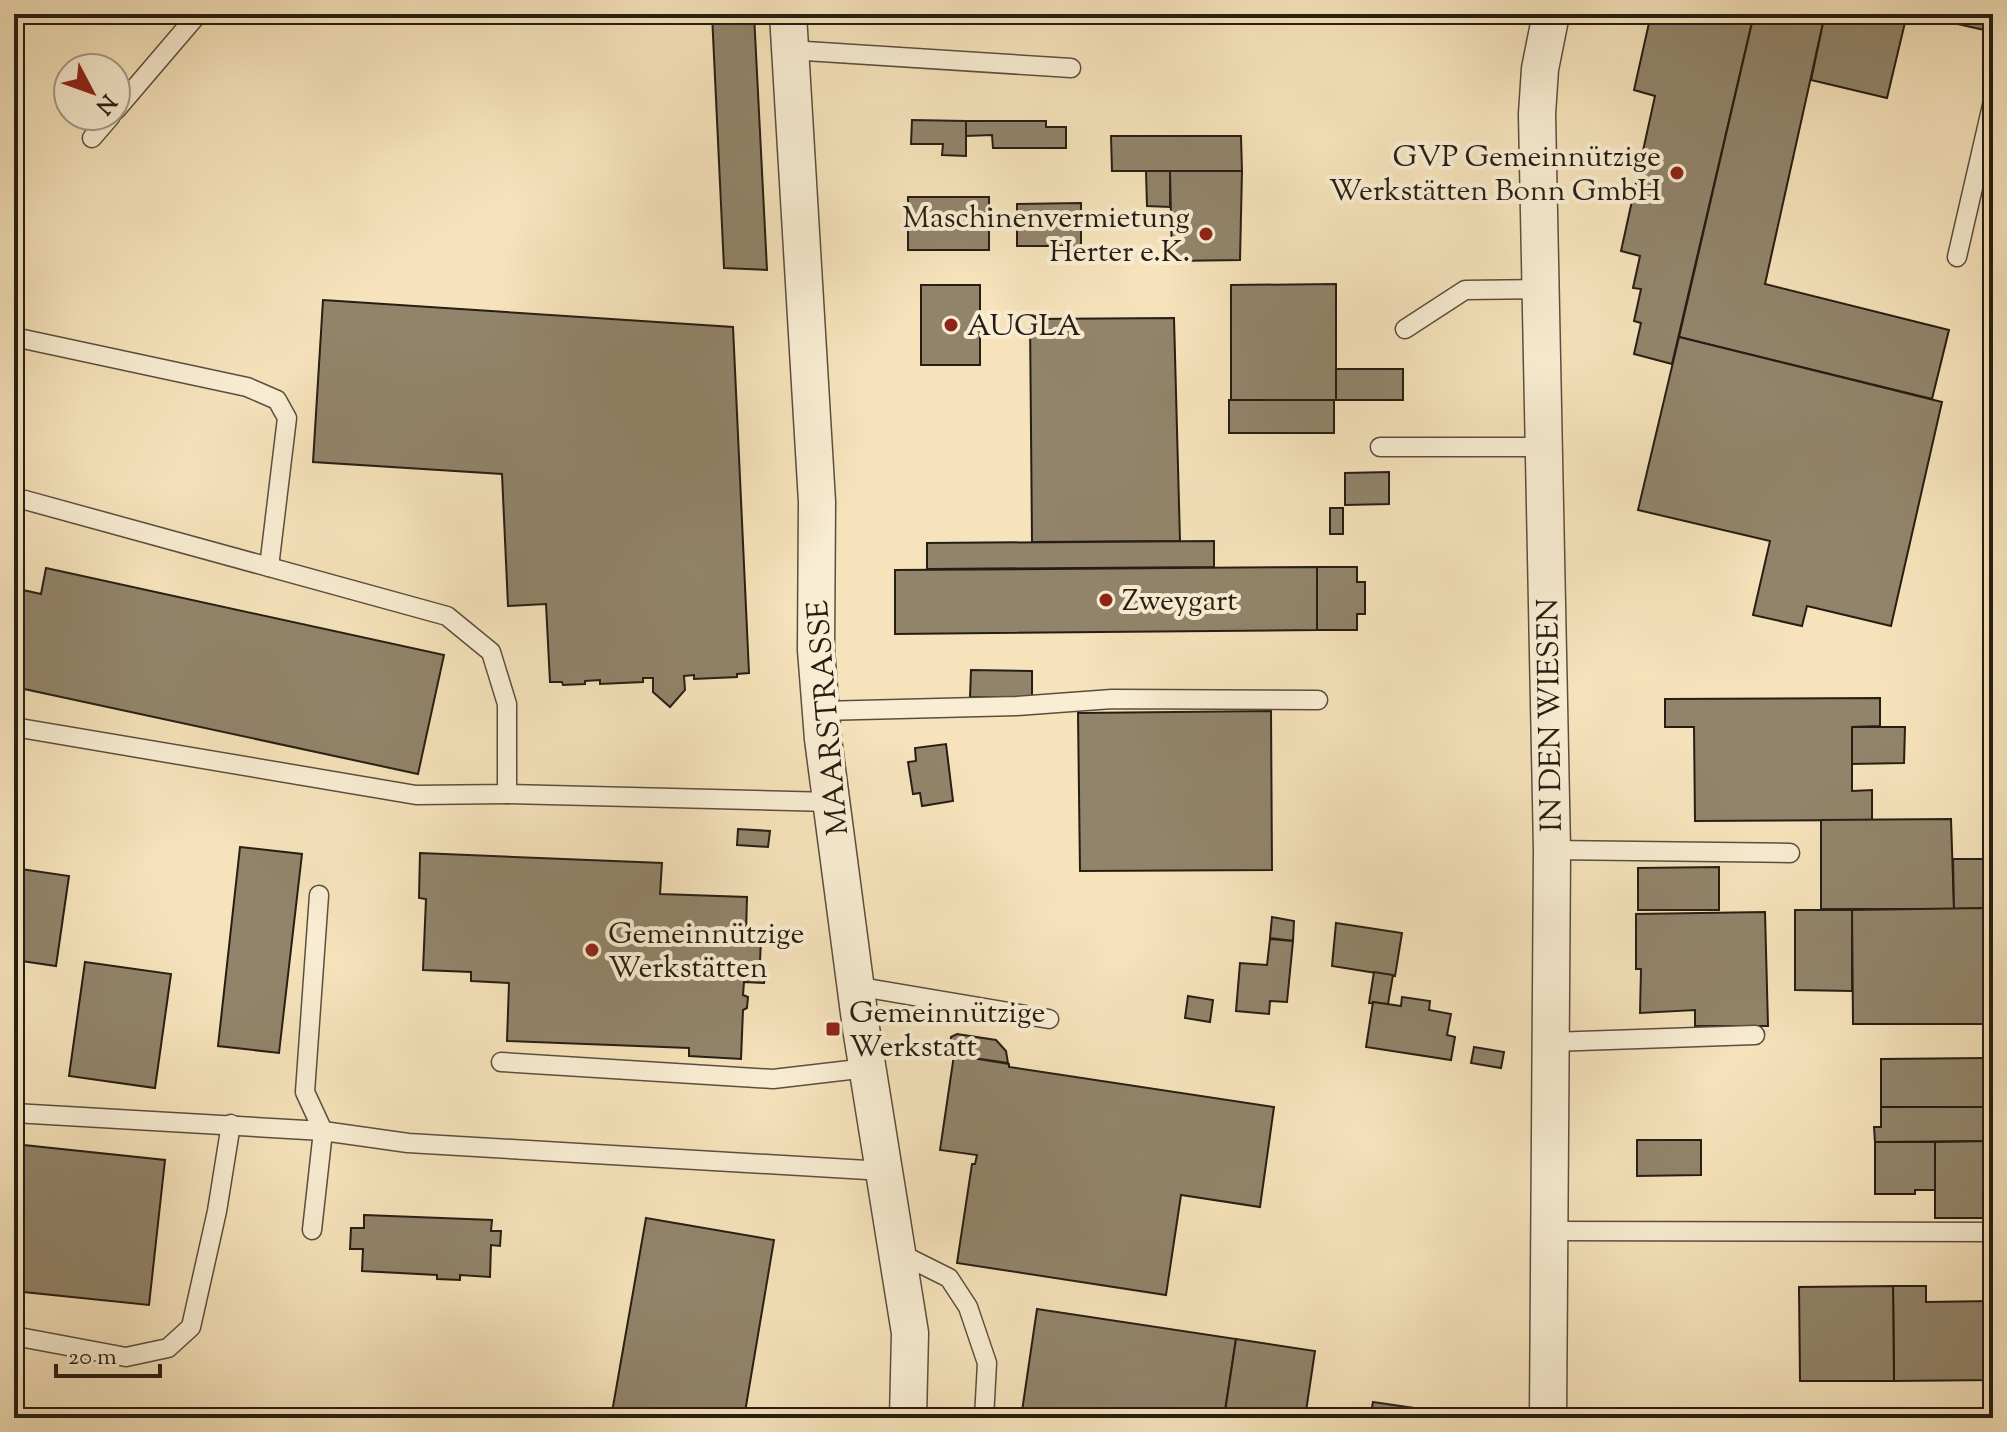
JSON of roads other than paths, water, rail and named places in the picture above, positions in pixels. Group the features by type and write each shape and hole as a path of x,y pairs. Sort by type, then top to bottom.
{"street":[{"name":"MAARSTRASSE","path":"788,14 817,502 816,650 821,711 855,986 910,1333 908,1418"},
{"name":"IN DEN WIESEN","path":"1548,1418 1552,850 1537,114 1540,69 1551,14"}],"lane":[{"path":"132,91 198,14"},
{"path":"790,50 1071,68"},
{"path":"1957,257 1993,101"},
{"path":"92,138 97,132"},
{"path":"1405,329 1465,290 1541,289"},
{"path":"14,337 247,387 277,400 287,418 269,567"},
{"path":"1380,447 1544,447"},
{"path":"14,497 447,616 491,652 507,704 507,794"},
{"path":"821,711 1017,706 1112,699 1318,700"},
{"path":"14,727 416,795 507,794 831,802"},
{"path":"1552,850 1790,853"},
{"path":"312,1230 323,1131 305,1092 319,895"},
{"path":"855,986 1049,1019"},
{"path":"1551,1042 1755,1035"},
{"path":"501,1062 773,1079 867,1068"},
{"path":"14,1113 323,1131 408,1143 884,1171"},
{"path":"14,1336 126,1357 168,1348 191,1327 217,1211 231,1124"},
{"path":"1549,1231 1993,1232"},
{"path":"897,1252 949,1278 968,1307 987,1363 984,1418"}],"place":[{"name":"GVP Gemeinnützige Werkstätten Bonn GmbH","path":"1677,173"},
{"name":"Maschinenvermietung Herter e.K.","path":"1206,234"},
{"name":"AUGLA","path":"951,325"},
{"name":"Zweygart","path":"1106,600"},
{"name":"Gemeinnützige Werkstätten","path":"592,950"},
{"name":"Gemeinnützige Werkstatt","path":"833,1029"}]}
